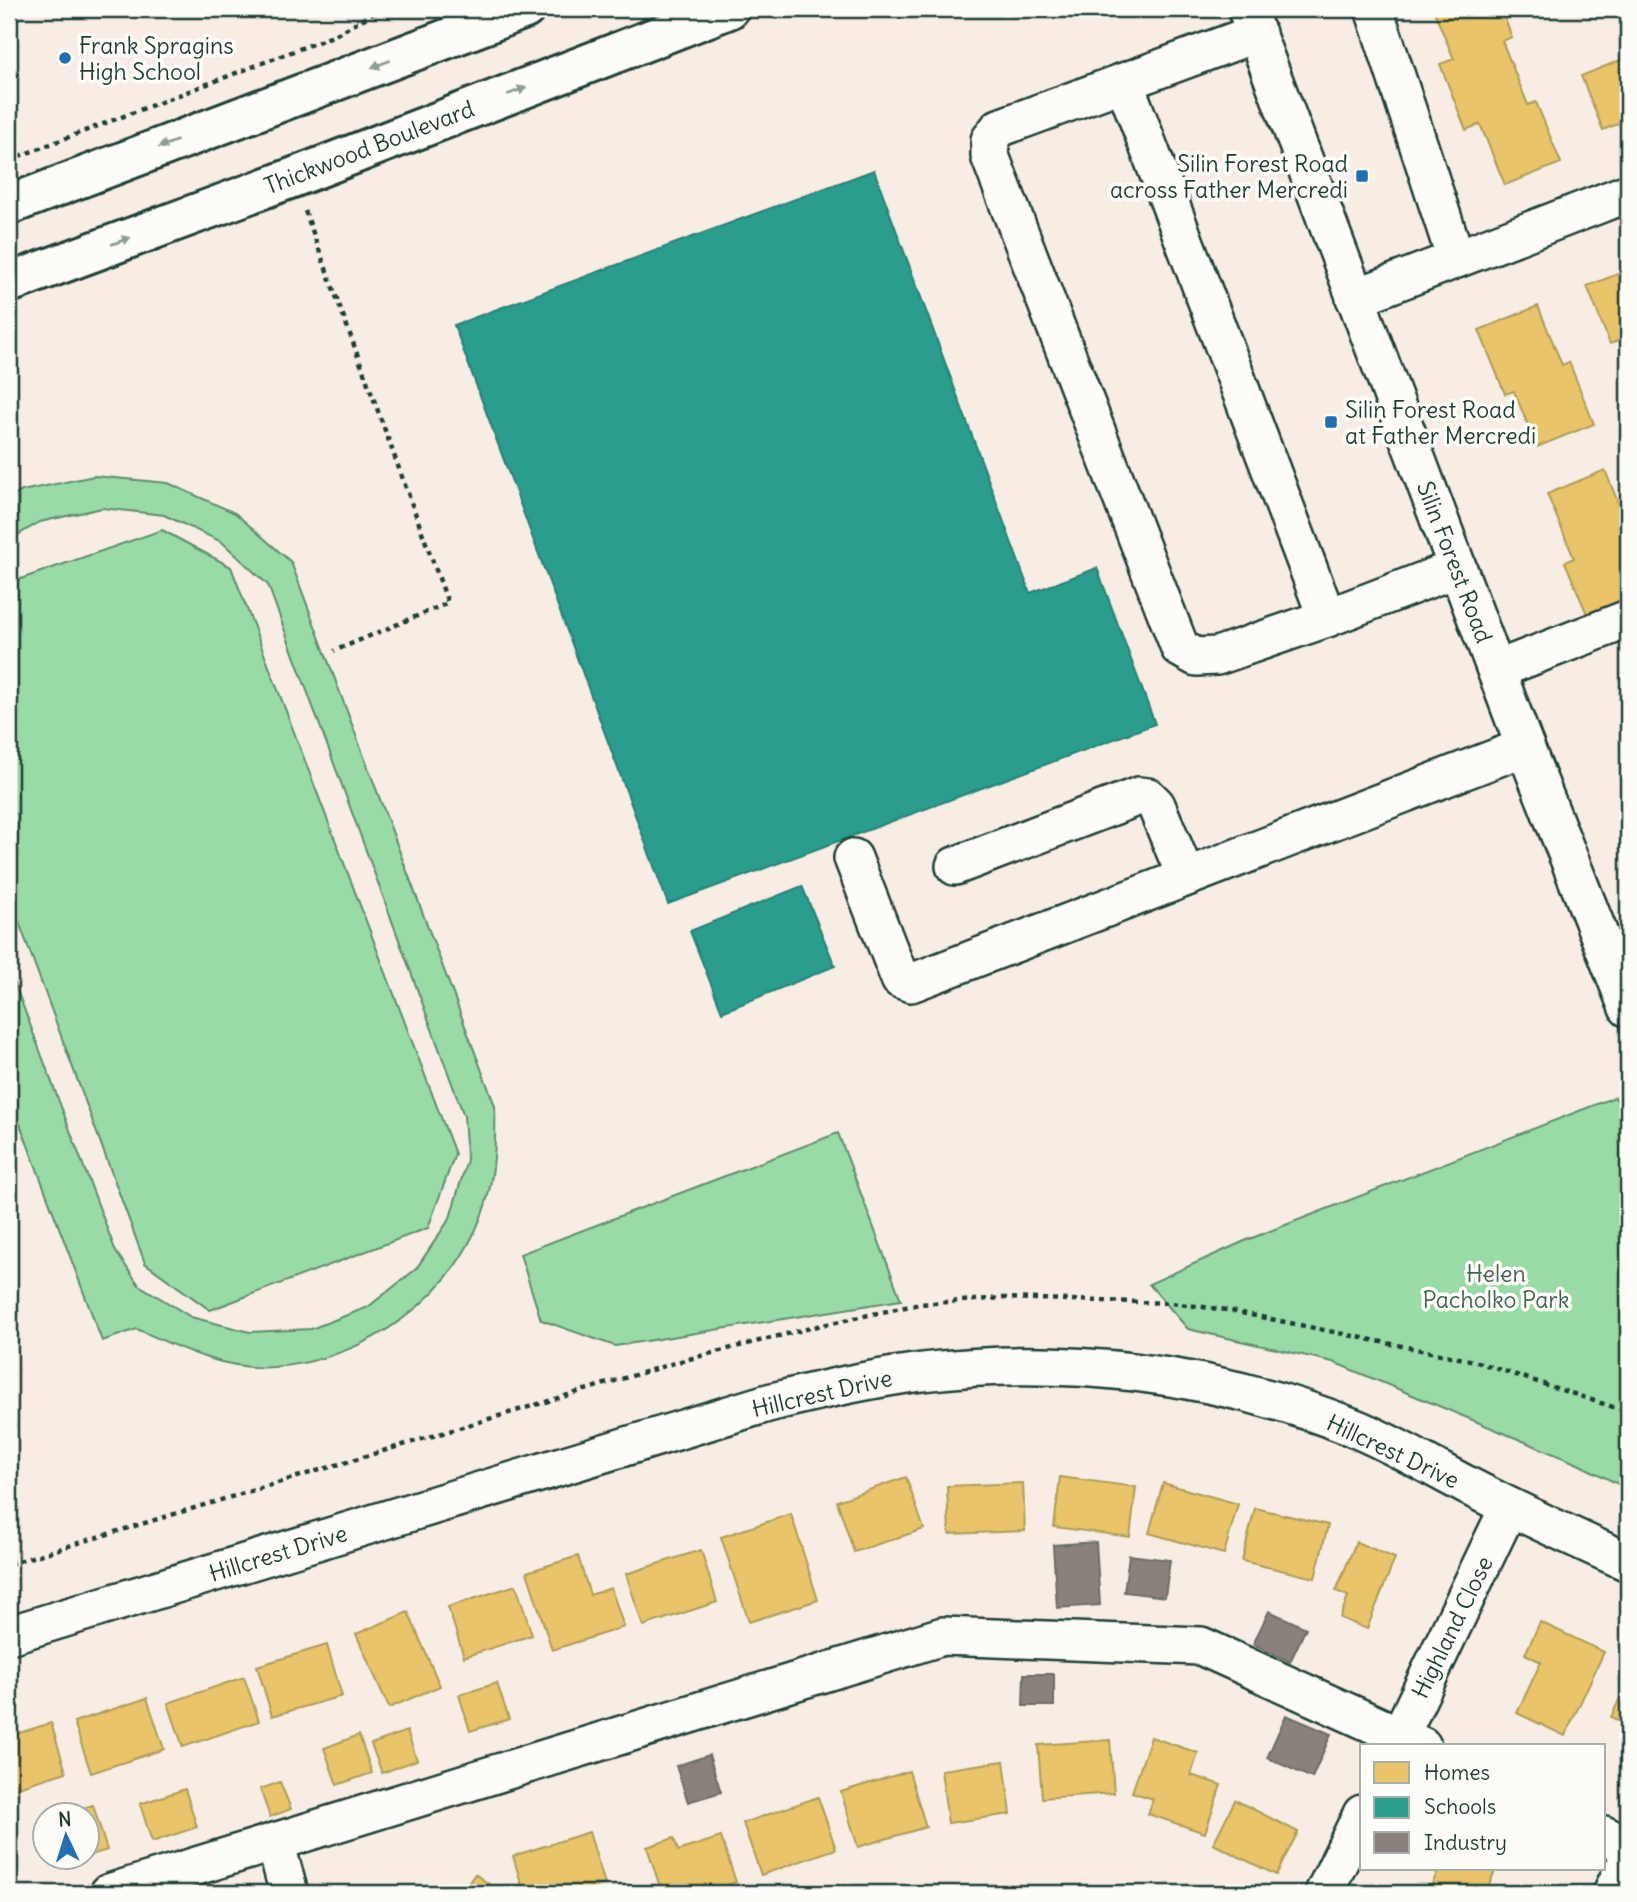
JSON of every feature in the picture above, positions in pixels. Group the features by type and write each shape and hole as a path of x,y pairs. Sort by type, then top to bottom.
{"main road":[{"path":"9,205 525,9"},
{"name":"Thickwood Boulevard","path":"9,283 292,178 729,9"}],"street":[{"path":"1374,9 1456,259"},
{"path":"1251,16 1124,82 999,128 990,140 990,156 1180,648 1196,657 1217,656 1327,618 1457,568"},
{"name":"Silin Forest Road","path":"1251,16 1525,747 1628,1008"},
{"path":"1124,82 1327,618"},
{"path":"1355,298 1628,192"},
{"name":"Silin Forest Road","path":"1496,670 1628,619"},
{"path":"853,858 900,979 912,983 1525,747"},
{"path":"955,866 1139,796 1148,797 1156,805 1186,877"},
{"name":"Hillcrest Drive","path":"9,1635 768,1403 845,1384 915,1373 1003,1366 1096,1368 1243,1391 1354,1427 1509,1507 1628,1562"},
{"name":"Highland Close","path":"1406,1743 1509,1507"},
{"path":"109,1893 943,1636 1201,1646 1406,1743"},
{"path":"1324,1893 1360,1818"},
{"path":"1606,1836 1628,1847"},
{"path":"275,1842 289,1893"},
{"path":"1612,1893 1628,1860"}],"path":[{"path":"9,160 333,36 381,9"},
{"path":"292,178 448,603 334,651"}],"green space":[{"path":"94,476 168,483 235,513 291,562 495,1106 494,1156 485,1206 471,1239 453,1269 430,1295 404,1318 374,1337 342,1352 309,1362 256,1367 221,1362 169,1344 137,1329 102,1341 9,1095 9,969 116,1252 139,1285 191,1317 250,1332 311,1329 368,1307 416,1269 450,1218 467,1160 464,1116 268,585 222,542 164,515 102,508 40,522 9,540 9,498 22,491"},
{"path":"162,530 231,567 455,1154 428,1228 210,1310 145,1263 9,895 9,583"},
{"name":"Helen Pacholko Park","path":"1615,1097 1628,1118 1628,1489 1578,1464 1333,1362 1188,1329 1149,1284 1247,1240"},
{"path":"838,1133 901,1300 615,1346 541,1320 520,1254"}],"building: Homes":[{"path":"1433,9 1501,9 1512,37 1502,41 1528,105 1536,102 1561,163 1505,185 1480,124 1466,130 1440,64 1454,59"},
{"path":"1628,57 1628,120 1603,130 1581,76"},
{"path":"1628,270 1628,336 1610,344 1587,286"},
{"path":"1538,306 1562,365 1569,362 1594,424 1537,447 1514,391 1505,394 1479,330"},
{"path":"1605,470 1628,527 1628,537 1621,540 1628,556 1628,602 1589,619 1565,562 1574,558 1547,494"},
{"path":"906,1477 924,1529 854,1552 837,1501"},
{"path":"1060,1477 1136,1487 1130,1537 1054,1527"},
{"path":"1023,1483 1025,1531 949,1534 947,1486"},
{"path":"1163,1483 1238,1504 1224,1554 1149,1533"},
{"path":"1255,1508 1328,1525 1315,1578 1242,1561"},
{"path":"791,1514 818,1600 749,1622 721,1537"},
{"path":"1356,1542 1395,1558 1367,1629 1340,1618 1348,1596 1336,1591"},
{"path":"701,1550 717,1602 643,1626 626,1574"},
{"path":"578,1556 590,1595 611,1588 624,1627 552,1650 527,1572"},
{"path":"516,1585 532,1635 464,1657 448,1607"},
{"path":"408,1612 440,1686 389,1708 356,1634"},
{"path":"1540,1622 1604,1652 1565,1736 1517,1713 1541,1662 1525,1654"},
{"path":"327,1645 342,1696 272,1716 257,1666"},
{"path":"244,1677 259,1721 183,1747 168,1703"},
{"path":"1628,1681 1628,1726 1611,1717"},
{"path":"497,1683 509,1719 470,1731 459,1695"},
{"path":"147,1698 164,1749 91,1773 74,1722"},
{"path":"51,1723 66,1772 9,1790 9,1736"},
{"path":"407,1731 417,1760 382,1773 371,1744"},
{"path":"359,1735 372,1773 337,1785 324,1748"},
{"path":"1151,1737 1198,1753 1191,1775 1221,1785 1205,1833 1148,1814 1153,1799 1132,1792"},
{"path":"1110,1740 1114,1793 1042,1798 1038,1745"},
{"path":"1004,1761 1011,1814 948,1823 941,1770"},
{"path":"909,1771 926,1827 858,1847 841,1792"},
{"path":"280,1782 291,1809 270,1817 260,1789"},
{"path":"185,1789 197,1827 152,1842 140,1804"},
{"path":"818,1797 836,1849 761,1875 743,1823"},
{"path":"1235,1800 1298,1832 1276,1875 1213,1844"},
{"path":"589,1832 605,1884 574,1893 524,1893 513,1856"},
{"path":"102,1834 107,1850 102,1852"},
{"path":"721,1837 736,1882 702,1893 662,1893 647,1847 674,1838 678,1851"},
{"path":"1439,1870 1496,1870 1485,1893 1446,1893 1431,1886"},
{"path":"475,1874 501,1893 461,1893"}],"building: Schools":[{"path":"874,170 1030,593 1097,568 1155,724 668,904 454,325"},
{"path":"802,886 835,966 722,1012 690,931"}],"building: Industry":[{"path":"1096,1542 1100,1605 1057,1608 1053,1545"},
{"path":"1129,1555 1170,1560 1165,1597 1124,1592"},
{"path":"1269,1611 1306,1628 1290,1662 1253,1644"},
{"path":"1024,1674 1054,1674 1054,1706 1023,1706"},
{"path":"1286,1715 1331,1734 1312,1778 1267,1758"},
{"path":"709,1755 721,1792 688,1802 676,1766"}],"place":[{"name":"Frank Spragins High School","path":"65,58"},
{"name":"Silin Forest Road across Father Mercredi","path":"1362,176"},
{"name":"Silin Forest Road at Father Mercredi","path":"1331,422"}]}
